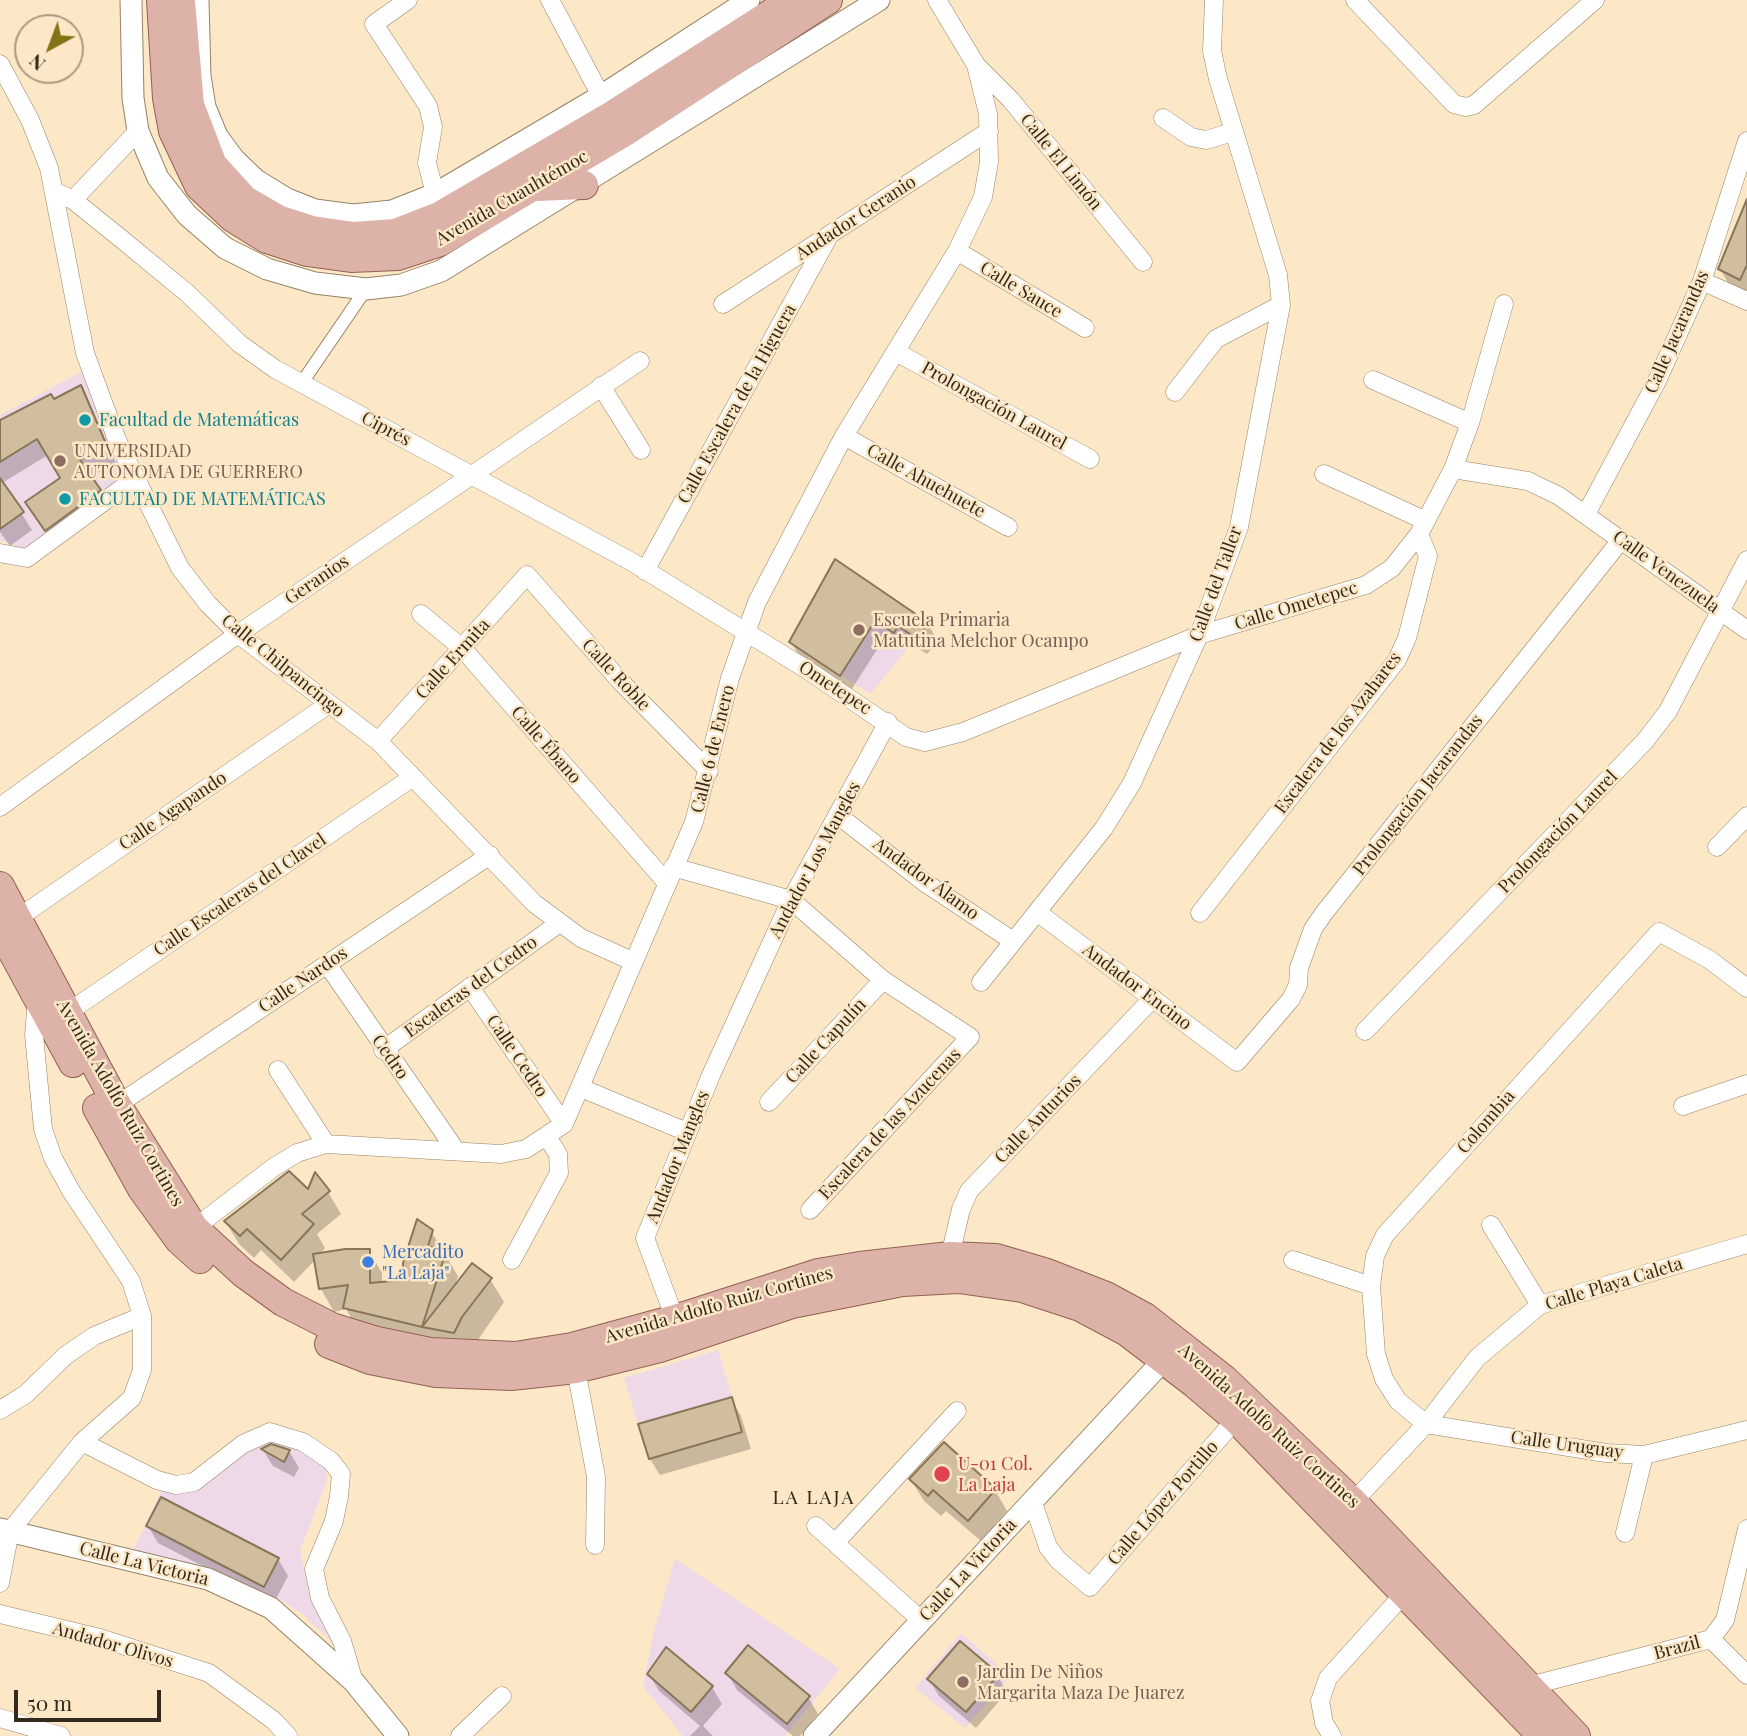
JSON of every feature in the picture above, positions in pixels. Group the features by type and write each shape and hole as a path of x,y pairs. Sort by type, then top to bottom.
{"main road":[{"name":"Avenida Cuauhtémoc","path":"161,0 167,98 181,152 199,186 233,218 267,239 307,252 351,258 398,256 440,242 625,132 828,0"},
{"name":"Avenida Cuauhtémoc","path":"180,0 190,105 213,165 244,200 278,219 312,230 354,236 396,233 439,216 612,115 792,0"},
{"path":"531,187 584,185"},
{"name":"Avenida Adolfo Ruiz Cortines","path":"0,886 11,937 37,999 142,1189 186,1234 227,1283 271,1313 322,1342 370,1360 436,1373 511,1376 576,1369 660,1349 792,1304 902,1282 959,1279 1022,1288 1080,1307 1224,1379 1353,1502 1414,1583 1542,1736"},
{"name":"Avenida Adolfo Ruiz Cortines","path":"11,937 67,1013 186,1234 283,1303 332,1327 377,1341 430,1352 514,1356 572,1347 675,1319 818,1273 950,1256 996,1258 1047,1273 1106,1296 1145,1317 1172,1351 1236,1419 1528,1686 1576,1736"}],"street":[{"path":"131,0 133,98 138,131 158,178 187,215 225,248 279,272 315,283 366,289 401,285 441,271 584,185 879,0"},
{"path":"198,0 200,76 205,107 217,136 234,159 256,180 286,199 315,210 354,215 392,211 435,194 601,96 749,0"},
{"path":"408,0 374,24 428,106 433,127 427,163 435,194"},
{"path":"550,0 601,96"},
{"name":"Calle 6 de Enero","path":"186,1234 274,1167 297,1153 326,1143 501,1154 526,1149 564,1124 694,822 709,771 730,678 757,601 844,436 898,352 957,251 983,197 989,162 988,114 976,65 937,0"},
{"name":"Calle del Taller","path":"981,982 1104,828 1132,783 1199,635 1239,527 1281,305 1278,275 1233,132 1212,51 1214,0"},
{"path":"1355,0 1454,104 1466,107 1474,105 1595,0"},
{"name":"Calle Chilpancingo","path":"0,65 30,120 49,168 85,353 117,440 180,568 208,604 238,634 378,741 558,924 580,938 632,961"},
{"name":"Calle El Limón","path":"976,65 1011,100 1143,261"},
{"path":"1163,118 1191,137 1206,140 1233,132"},
{"path":"73,200 138,131"},
{"name":"Andador Geranio","path":"723,304 989,131"},
{"name":"Calle Jacarandas","path":"1586,514 1656,383 1702,281 1747,141"},
{"name":"Ciprés","path":"54,191 73,200 187,293 240,344 301,384 645,571 745,632"},
{"name":"Calle Escalera de la Higuera","path":"645,571 829,236"},
{"name":"Calle Sauce","path":"957,251 1085,328"},
{"path":"1702,281 1747,301"},
{"path":"301,384 366,289"},
{"name":"Calle Ometepec","path":"925,742 964,732 1199,635 1366,585 1392,569 1422,527 1453,469 1470,423 1504,304"},
{"path":"1175,392 1216,339 1281,305"},
{"name":"Prolongación Laurel","path":"898,352 1090,459"},
{"name":"Geranios","path":"0,807 238,634 640,361"},
{"path":"1373,380 1470,423"},
{"path":"600,386 641,450"},
{"name":"Calle Ahuehuete","path":"844,436 1008,527"},
{"path":"1453,469 1528,481 1559,496 1586,514"},
{"path":"1324,474 1422,527"},
{"path":"0,553 27,558 136,478"},
{"name":"Calle Venezuela","path":"1586,514 1747,630"},
{"name":"Escalera de los Azahares","path":"1200,913 1397,660 1407,638 1428,556 1422,527"},
{"name":"Prolongación Jacarandas","path":"1237,1062 1291,999 1298,985 1299,968 1313,929 1324,913 1621,540"},
{"name":"Prolongación Laurel","path":"1365,1031 1645,741 1668,711 1747,560"},
{"name":"Calle Ermita","path":"378,741 527,575"},
{"name":"Calle Roble","path":"527,575 621,682 709,771"},
{"name":"Calle Ébano","path":"421,614 463,649 669,875"},
{"name":"Ometepec","path":"745,632 888,722 906,737 925,742"},
{"name":"Calle Agapando","path":"11,937 329,704"},
{"name":"Andador Los Mangles","path":"711,1075 790,900 839,816 888,722"},
{"name":"Calle Escaleras del Clavel","path":"67,1013 413,777"},
{"name":"Andador Álamo","path":"839,816 924,881 1013,941"},
{"path":"1717,847 1747,816"},
{"name":"Calle Nardos","path":"117,1105 490,855"},
{"path":"669,875 790,900 883,980"},
{"name":"Andador Encino","path":"1037,912 1237,1062"},
{"name":"Escaleras del Cedro","path":"383,1050 558,924"},
{"name":"Colombia","path":"1426,1424 1398,1401 1384,1379 1376,1354 1371,1286 1375,1256 1385,1235 1658,932 1710,960 1747,988"},
{"name":"Cedro","path":"327,964 383,1050 454,1149"},
{"name":"Escalera de las Azucenas","path":"810,1210 970,1037 883,980"},
{"name":"Calle Capulín","path":"769,1102 883,980"},
{"name":"Calle Cedro","path":"470,987 564,1124"},
{"name":"Calle Anturios","path":"950,1256 961,1209 969,1191 1153,998"},
{"path":"0,1583 5,1530 82,1442 132,1398 142,1370 142,1316 131,1281 71,1191 53,1158 43,1129 34,1035 37,999"},
{"path":"278,1070 326,1143"},
{"name":"Andador Mangles","path":"675,1319 645,1238 711,1075"},
{"path":"1683,1106 1747,1084"},
{"path":"581,1088 687,1132"},
{"path":"512,1260 559,1172 558,1154 547,1137"},
{"path":"1491,1225 1540,1305"},
{"name":"Calle Playa Caleta","path":"1353,1502 1426,1424 1478,1359 1540,1305 1747,1244"},
{"path":"1293,1260 1371,1286"},
{"path":"0,1410 26,1394 65,1356 94,1336 142,1316"},
{"name":"Calle La Victoria","path":"814,1736 1172,1351"},
{"path":"576,1369 596,1477 595,1545"},
{"path":"835,1543 957,1411"},
{"name":"Calle López Portillo","path":"1032,1500 1048,1547 1058,1560 1090,1587 1236,1419"},
{"name":"Calle Uruguay","path":"1426,1424 1606,1453 1644,1455 1747,1430"},
{"path":"82,1442 157,1480 176,1485 194,1482 243,1444 270,1432 303,1442 331,1461 341,1474 339,1496 334,1521 314,1569 320,1598 342,1641 354,1682"},
{"path":"1625,1533 1644,1455"},
{"path":"816,1526 921,1620"},
{"name":"Brazil","path":"1528,1686 1711,1639 1726,1620 1747,1529"},
{"name":"Calle La Victoria","path":"5,1530 208,1578 271,1608 354,1682 398,1736"},
{"path":"1332,1736 1324,1723 1320,1702 1328,1678 1414,1583"},
{"name":"Andador Olivos","path":"0,1614 100,1638 209,1673 273,1720 288,1736"},
{"path":"1711,1639 1747,1675"},
{"path":"460,1736 502,1696"},
{"path":"0,1718 61,1736"}],"shaded area":[{"name":"UNIVERSIDAD AUTONOMA DE GUERRERO","path":"85,370 127,480 30,551 0,540 0,415"},
{"name":"Escuela Primaria Matutina Melchor Ocampo","path":"835,559 929,623 870,694 789,642"},
{"path":"718,1350 742,1432 649,1459 624,1378"},
{"path":"269,1434 302,1446 325,1468 327,1480 300,1551 310,1599 339,1648 300,1612 279,1599 212,1568 133,1551 163,1487 174,1489"},
{"path":"675,1559 840,1669 785,1736 683,1736 643,1686 654,1631"},
{"name":"Jardin De Niños Margarita Maza De Juarez","path":"961,1633 1010,1676 965,1728 915,1688"}],"building":[{"path":"1747,199 1747,265 1740,280 1718,269"},
{"path":"81,385 107,446 80,460 101,490 45,531 25,502 60,478 37,439 0,462 0,420 51,394 54,399"},
{"path":"0,478 24,512 0,529"},
{"name":"Escuela Primaria Matutina Melchor Ocampo","path":"835,559 929,623 916,638 898,626 894,633 875,621 840,676 789,642"},
{"path":"289,1171 308,1189 315,1172 330,1191 302,1214 314,1224 281,1260 247,1229 240,1236 224,1221"},
{"path":"417,1219 433,1230 428,1246 446,1251 422,1327 343,1308 348,1285 319,1289 313,1254 345,1249 370,1249 370,1283 403,1280 403,1263"},
{"path":"472,1263 492,1278 462,1317 454,1333 422,1327"},
{"path":"732,1397 742,1432 649,1459 638,1424"},
{"name":"U-01 Col. La Laja","path":"944,1442 996,1489 968,1521 933,1490 928,1496 909,1479"},
{"path":"271,1444 290,1450 284,1462 261,1449"},
{"path":"161,1497 279,1558 264,1587 146,1526"},
{"path":"960,1641 999,1674 966,1712 927,1679"},
{"path":"748,1645 810,1696 787,1724 725,1673"},
{"path":"666,1647 713,1686 691,1712 647,1674"}],"place":[{"name":"Facultad de Matemáticas","path":"85,420"},
{"name":"UNIVERSIDAD AUTONOMA DE GUERRERO","path":"60,461"},
{"name":"FACULTAD DE MATEMÁTICAS","path":"65,499"},
{"name":"Escuela Primaria Matutina Melchor Ocampo","path":"859,630"},
{"name":"Mercadito \"La Laja\"","path":"368,1262"},
{"name":"U-01 Col. La Laja","path":"942,1474"},
{"name":"Jardin De Niños Margarita Maza De Juarez","path":"963,1682"}],"district":[{"name":"LA LAJA","path":"814,1498"}]}
